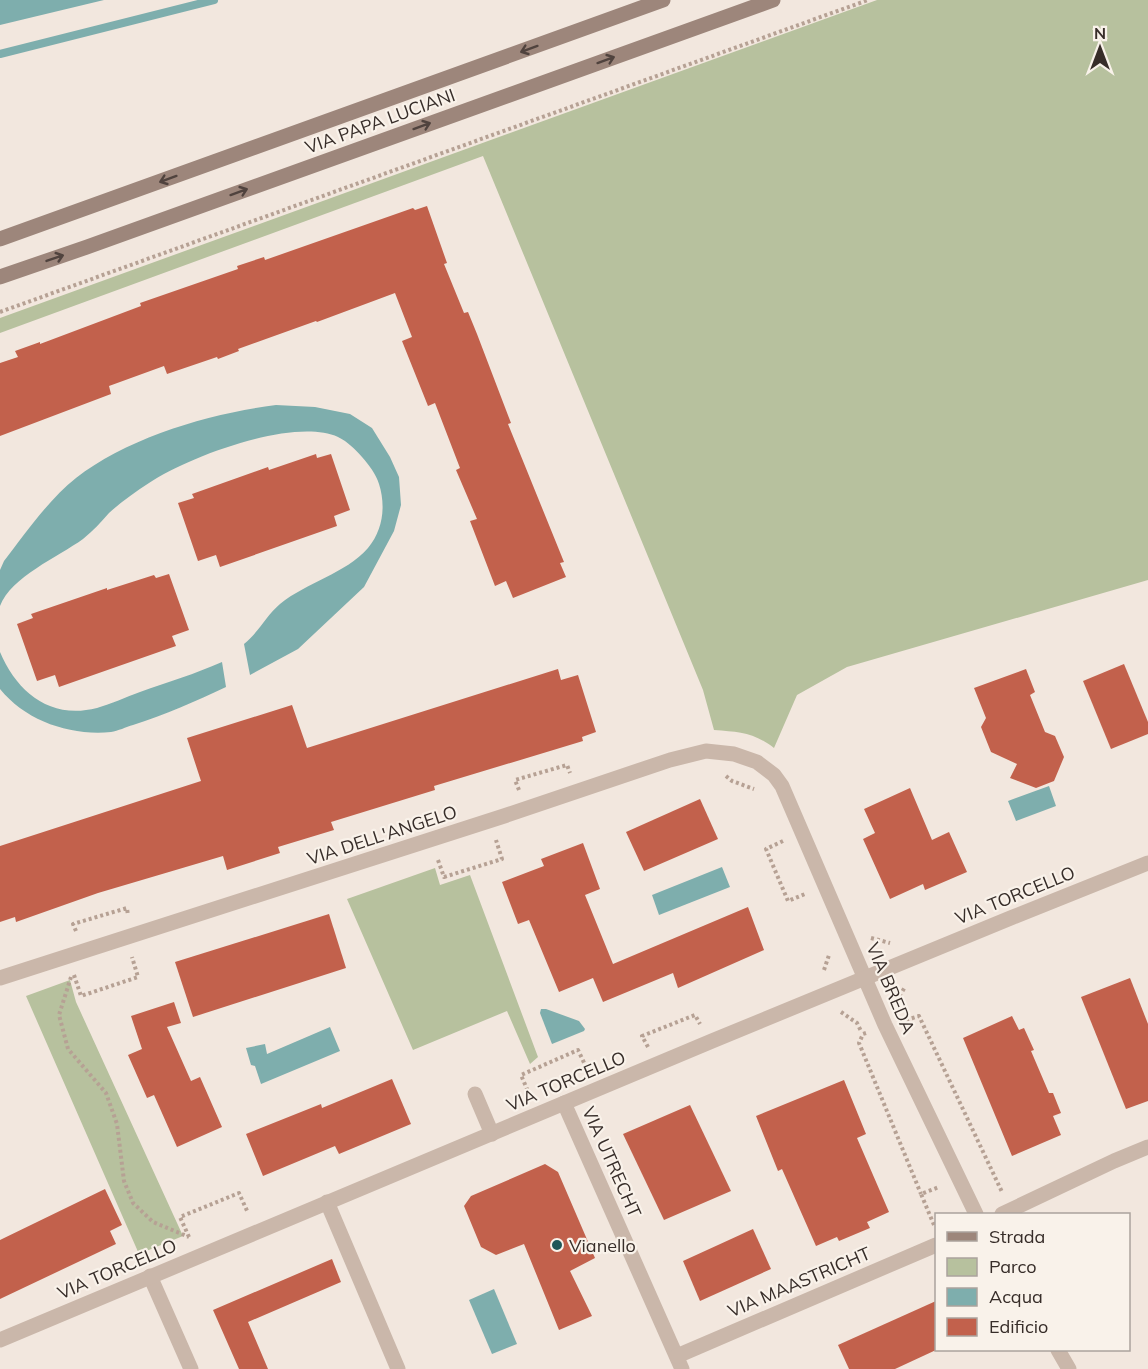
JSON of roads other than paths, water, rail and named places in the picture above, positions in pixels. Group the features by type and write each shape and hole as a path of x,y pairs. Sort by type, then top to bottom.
{"main road":[{"name":"VIA PAPA LUCIANI","path":"0,239 663,0"},
{"name":"VIA PAPA LUCIANI","path":"0,277 87,248 773,0"}],"street":[{"name":"VIA DELL'ANGELO","path":"0,978 481,824 670,760 706,751 720,751 747,758 767,768 774,775"},
{"name":"VIA BREDA","path":"774,775 789,801 885,1025 975,1213"},
{"name":"VIA TORCELLO","path":"0,1340 1013,916 1148,863"},
{"path":"475,1094 492,1134"},
{"name":"VIA UTRECHT","path":"564,1103 680,1362"},
{"path":"1006,1213 1148,1147"},
{"path":"327,1202 398,1369"},
{"name":"VIA MAASTRICHT","path":"680,1362 935,1245"},
{"path":"150,1276 191,1369"},
{"path":"1059,1351 1069,1369"}],"water":[{"path":"0,0 104,0 0,25"},
{"path":"276,405 315,407 350,414 372,428 399,477 401,505 394,531 364,587 298,649 250,675 244,644 280,604 359,557 377,534 383,509 378,480 365,460 342,439 319,432 295,432 241,443 166,473 123,501 83,539 36,568 14,586 0,606 0,570 4,561 47,506 76,478 120,450 171,429 225,414"},
{"path":"0,652 16,679 37,700 64,710 80,711 108,705 222,662 226,687 192,703 116,731 96,733 65,729 36,718 23,710 0,689"},
{"path":"1049,786 1056,806 1016,821 1008,801"},
{"path":"722,867 730,887 659,915 652,895"},
{"path":"541,1009 579,1021 585,1029 552,1044 540,1013"},
{"path":"330,1027 340,1051 261,1084 255,1066 251,1065 246,1048 265,1044 267,1054"},
{"path":"494,1289 517,1344 492,1354 469,1300"}],"waterway":[{"path":"0,54 214,0"}],"place":[{"name":"Vianello","path":"557,1245"}]}
